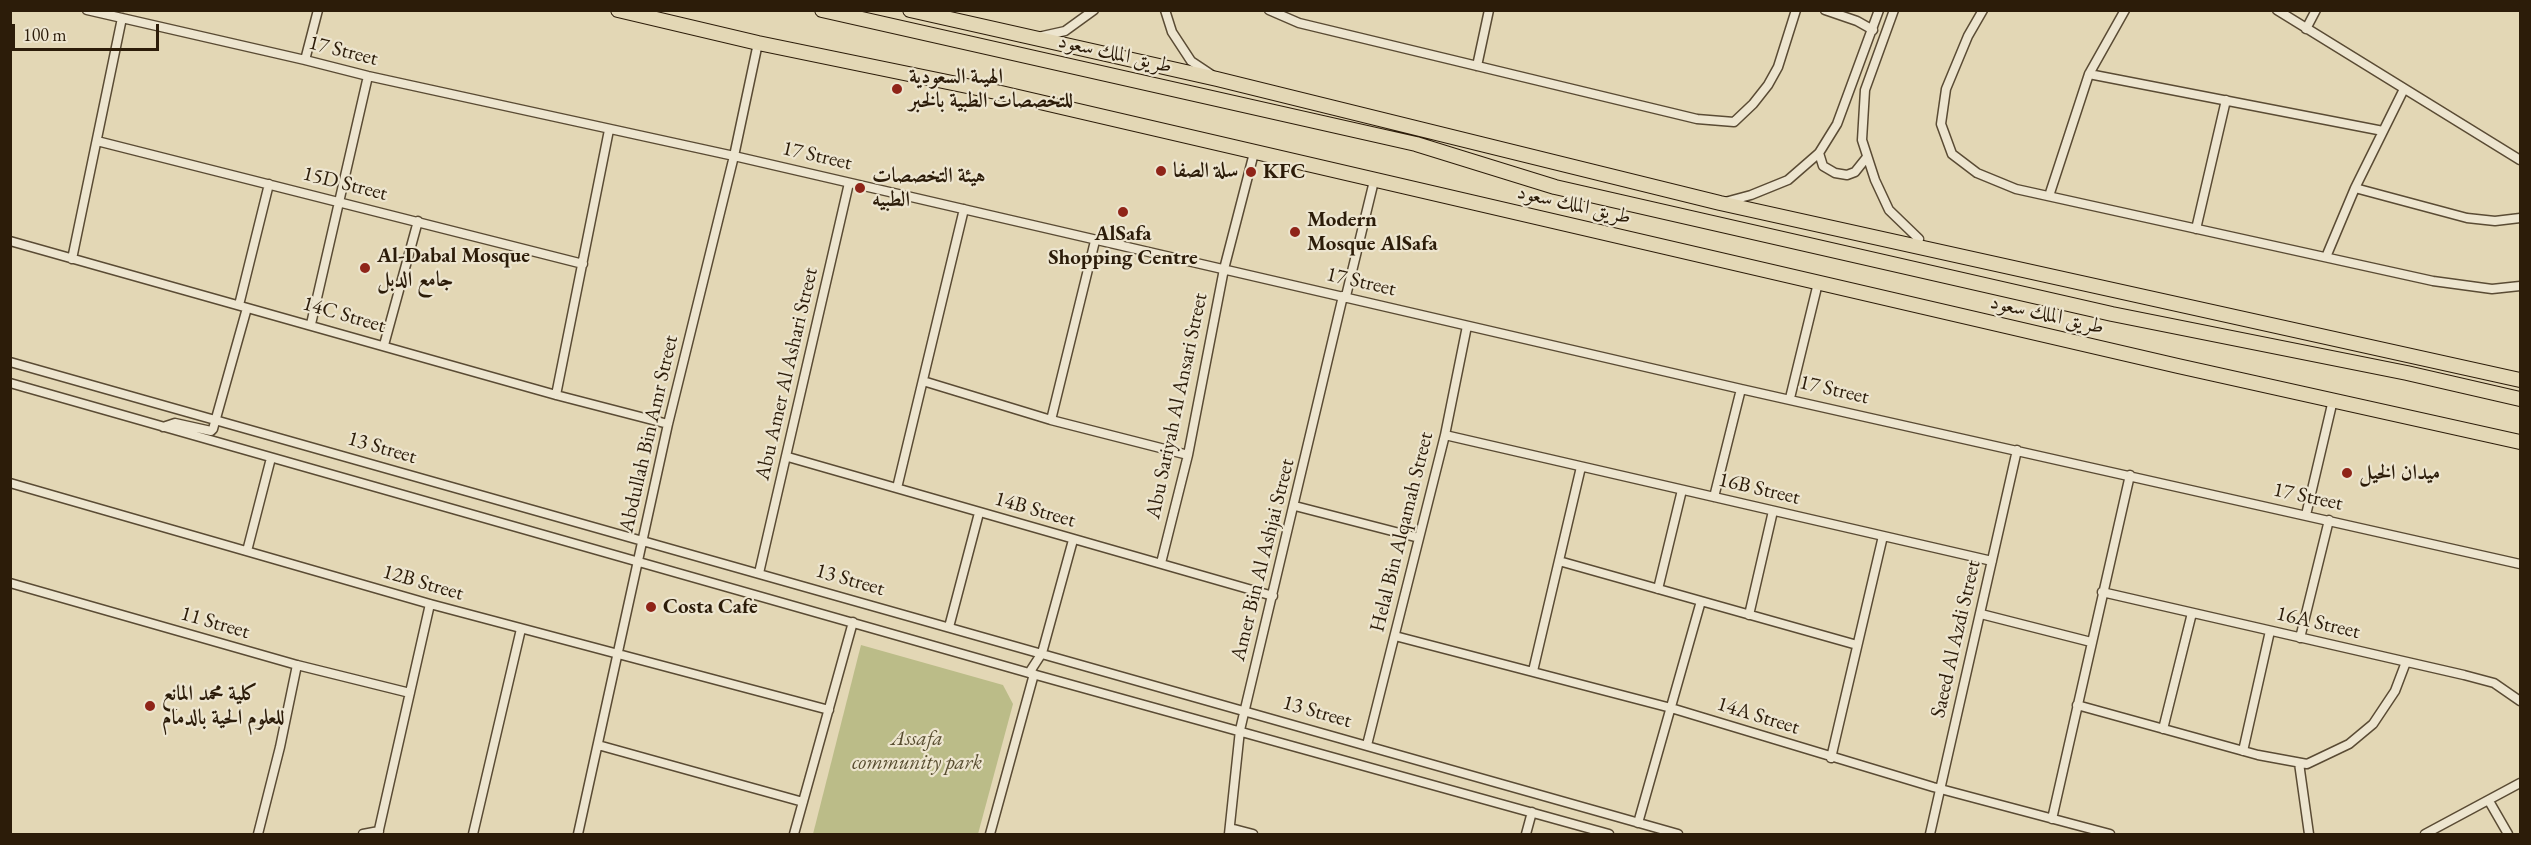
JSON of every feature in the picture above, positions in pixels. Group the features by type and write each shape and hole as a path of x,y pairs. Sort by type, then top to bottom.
{"main road":[{"name":"طريق الملك سعود","path":"618,10 758,43 1001,93 1374,181 2520,442"},
{"name":"طريق الملك سعود","path":"822,10 1416,144 1579,192 2112,314 2406,373 2520,399"},
{"path":"910,10 1217,79 1720,203 2520,380"}],"street":[{"name":"17 Street","path":"87,10 368,76 734,156 1095,241 1345,296 1741,389 1790,398 2520,564"},
{"path":"305,60 318,10"},
{"path":"1033,38 1065,31 1094,10"},
{"path":"1164,10 1172,32 1191,61 1217,79"},
{"path":"1269,10 1299,23 1697,119 1734,122 1768,86 1778,67 1796,10"},
{"path":"1477,66 1489,10"},
{"path":"1825,10 1857,21 1873,30"},
{"path":"1720,203 1751,195 1788,180 1819,153 1837,124 1879,10"},
{"path":"1894,10 1865,90 1862,140 1875,180 1889,210 1919,239"},
{"path":"1983,10 1968,36 1946,89 1941,124 1952,154 1977,173 2016,189 2433,281 2492,289 2520,286"},
{"path":"2049,196 2089,74 2125,10"},
{"path":"2277,10 2520,160"},
{"path":"2306,29 2316,10"},
{"path":"72,259 122,18"},
{"name":"Abdullah Bin Amr Street","path":"578,834 668,424 734,156 758,43"},
{"path":"2089,74 2383,131"},
{"path":"311,324 368,76"},
{"path":"2326,257 2355,188 2404,89"},
{"path":"2196,229 2226,100"},
{"path":"556,395 609,130"},
{"name":"15D Street","path":"97,141 583,264"},
{"name":"Abu Sariyah Al Ansari Street","path":"1161,562 1188,454 1224,269 1254,153"},
{"path":"1819,153 1823,166 1835,173 1847,175 1861,167 1867,158"},
{"name":"Amer Bin Al Ashjai Street","path":"1229,831 1240,730 1374,181"},
{"name":"Abu Amer Al Ashari Street","path":"759,573 788,458 849,183"},
{"path":"163,428 175,423 211,431 216,421 269,184"},
{"path":"2355,188 2467,218 2495,221 2520,218"},
{"path":"897,488 964,209"},
{"path":"384,345 418,221"},
{"name":"14C Street","path":"10,241 311,324 556,395 668,424"},
{"path":"1051,420 1095,241"},
{"path":"1790,398 1818,283"},
{"name":"Helal Bin Alqamah Street","path":"1367,745 1445,435 1467,326"},
{"name":"13 Street","path":"10,362 1678,834"},
{"path":"2505,376 2520,374"},
{"path":"923,381 1051,420 1188,454"},
{"name":"13 Street","path":"10,382 163,428 1610,834"},
{"path":"1714,497 1741,389"},
{"path":"2306,515 2333,400"},
{"name":"16B Street","path":"1445,435 1992,561"},
{"name":"Saeed Al Azdi Street","path":"1930,834 2017,450"},
{"path":"247,551 271,458"},
{"name":"14B Street","path":"788,458 1073,540 1161,562 1272,596"},
{"path":"1533,671 1581,467"},
{"path":"2052,819 2130,476"},
{"name":"12B Street","path":"10,483 430,604 829,710"},
{"path":"1658,589 1682,490"},
{"path":"1294,506 1419,538"},
{"path":"1749,615 1773,511"},
{"path":"949,627 979,513"},
{"path":"2300,638 2329,520"},
{"path":"1831,758 1883,536"},
{"path":"990,834 1031,673 1042,653 1073,540"},
{"path":"1559,561 1857,645"},
{"name":"11 Street","path":"10,582 297,665 410,693"},
{"name":"16A Street","path":"2102,592 2494,683 2520,701"},
{"path":"1638,823 1701,602"},
{"path":"363,834 379,832 430,604"},
{"path":"2163,729 2192,613"},
{"path":"1981,614 2091,642"},
{"path":"794,834 853,622"},
{"path":"473,834 521,629"},
{"path":"2243,751 2270,631"},
{"name":"14A Street","path":"1395,636 1671,708 1941,790 2110,834"},
{"path":"2077,705 2243,751 2307,764 2349,744 2373,724 2396,691 2406,662"},
{"path":"258,834 280,747 297,665"},
{"path":"598,745 803,802"},
{"path":"2299,763 2309,834"},
{"path":"2425,834 2520,783"},
{"path":"2489,801 2508,834"},
{"path":"1526,834 1532,812"},
{"path":"1229,831 1253,834"}],"green space":[{"name":"Assafa community park","path":"861,645 1003,685 1013,704 978,834 813,834"}],"place":[{"name":"الهيىة السعودية للتخصصات الطبية بالخبر","path":"897,89"},
{"name":"سلة الصفا","path":"1161,171"},
{"name":"KFC","path":"1251,172"},
{"name":"هيئة التخصصات الطبيه","path":"860,188"},
{"name":"AlSafa Shopping Centre","path":"1123,212"},
{"name":"Modern Mosque AlSafa","path":"1295,232"},
{"name":"Al-Dabal Mosque جامع الدبل","path":"365,268"},
{"name":"ميدان الخيل","path":"2347,473"},
{"name":"Costa Cafe","path":"651,607"},
{"name":"كلية محمد المانع للعلوم الحية بالدمام","path":"150,706"}]}
